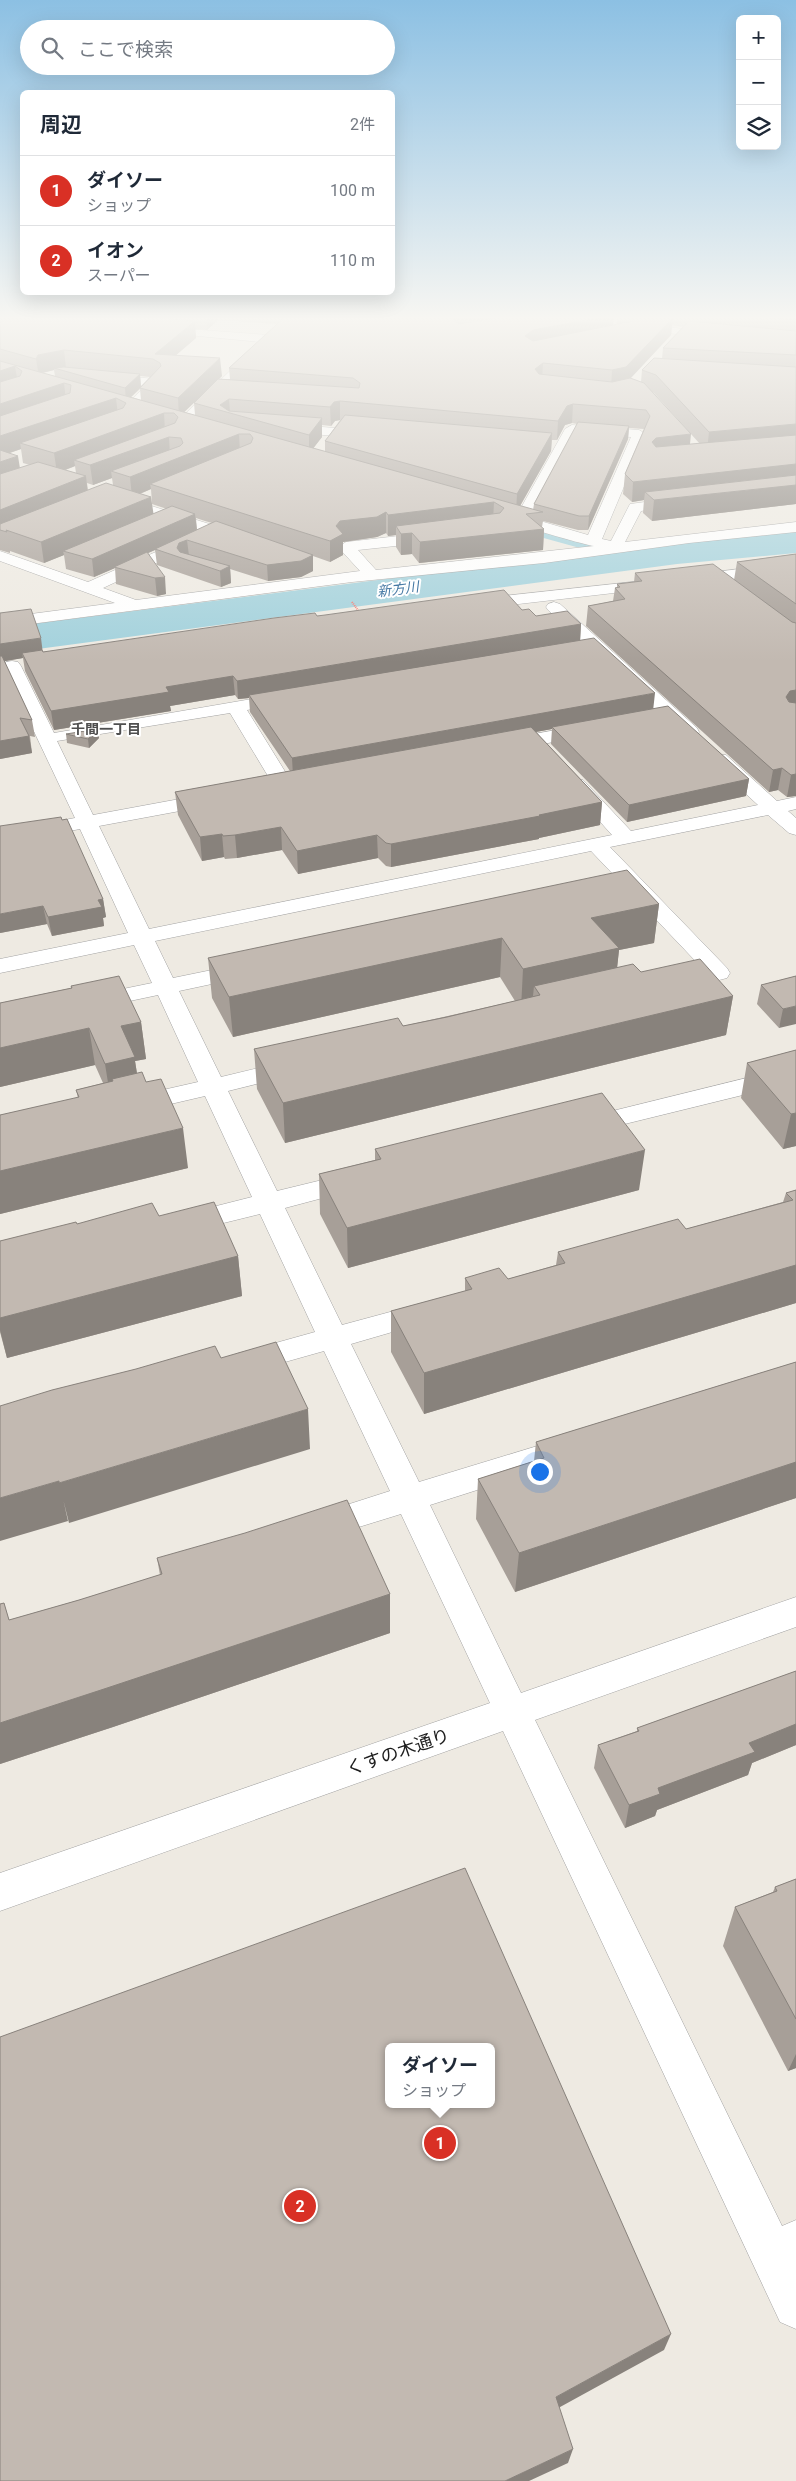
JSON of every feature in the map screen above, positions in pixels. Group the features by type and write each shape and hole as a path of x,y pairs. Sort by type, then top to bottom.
{"street":[{"path":"318,431 335,432"},
{"path":"521,521 571,431"},
{"path":"593,542 639,434 596,431"},
{"path":"324,446 335,432"},
{"path":"542,445 562,446"},
{"path":"102,497 133,504 258,544"},
{"path":"133,504 151,497"},
{"path":"615,548 634,507 701,499"},
{"path":"493,513 615,548"},
{"path":"146,528 172,517"},
{"path":"0,623 352,577 796,527"},
{"path":"89,588 216,530"},
{"path":"372,575 346,547 444,535"},
{"path":"539,543 575,553"},
{"path":"0,556 134,605"},
{"path":"42,571 60,564"},
{"path":"326,567 352,577"},
{"path":"462,606 716,578 796,567"},
{"path":"234,577 272,587"},
{"path":"716,578 736,592"},
{"path":"541,596 796,829"},
{"path":"578,651 597,647"},
{"path":"14,666 141,937 512,1712 784,2249 796,2306"},
{"path":"47,739 304,695"},
{"path":"235,706 284,786"},
{"path":"651,718 671,715"},
{"path":"486,749 547,754 602,727"},
{"path":"547,754 626,838"},
{"path":"265,789 303,782"},
{"path":"0,838 226,796"},
{"path":"0,966 796,803"},
{"path":"596,844 718,972 650,988"},
{"path":"610,894 639,888"},
{"path":"68,1007 262,966"},
{"path":"106,1111 310,1064"},
{"path":"556,1132 796,1074"},
{"path":"163,1229 374,1177"},
{"path":"219,1369 456,1303"},
{"path":"289,1536 598,1440"},
{"name":"くすの木通り","path":"0,1892 796,1612"}],"path":[{"path":"358,612 363,618"}],"building":[{"path":"0,431 16,431 0,436"},
{"path":"56,431 115,431 54,453 20,443"},
{"path":"154,431 251,431 543,512 526,514 544,529 420,542 412,533 401,534 396,526 500,513 504,508 494,502 388,515 386,512 377,517 340,521 336,526 343,534 330,541 150,484 251,443 253,438 250,434 239,434 130,477 111,471 180,446 183,443 181,438 169,437 90,465 74,460"},
{"path":"294,431 312,431 309,435"},
{"path":"333,431 526,431 552,433 517,494 325,441"},
{"path":"573,431 627,431 589,516 579,516 534,504"},
{"path":"644,431 688,431 691,434 656,438 652,442 656,447 796,435 796,464 633,482 625,474"},
{"path":"0,450 18,456 0,462"},
{"path":"38,462 86,476 0,510 0,474"},
{"path":"796,475 796,485 654,500 645,492"},
{"path":"106,483 151,497 41,542 6,530 7,532 0,530 0,524"},
{"path":"172,506 195,514 92,559 63,551"},
{"path":"216,521 313,555 301,561 267,565 187,540 179,543 177,548 180,552 230,566 220,571 155,549"},
{"path":"147,552 165,577 155,578 114,567"},
{"path":"796,554 796,604 737,562"},
{"path":"713,564 792,622 796,623 796,690 790,691 786,697 789,702 796,703 796,774 791,775 782,768 773,770 588,606 625,599 615,588 620,587 617,584 642,581 635,573"},
{"path":"504,590 522,610 529,609 536,616 567,611 581,624 237,681 233,676 166,687 169,692 51,711 22,653 42,650 43,652 274,618 315,613 317,616"},
{"path":"31,609 41,638 0,644 0,613"},
{"path":"594,638 655,693 292,758 249,695"},
{"path":"0,656 2,656 32,720 20,718 29,736 0,741"},
{"path":"668,706 749,779 629,805 552,727"},
{"path":"531,727 602,802 540,816 391,844 386,843 377,835 297,851 281,827 235,835 223,836 222,834 200,837 175,792"},
{"path":"98,729 88,739 66,734"},
{"path":"61,817 62,820 67,819 103,899 98,900 102,907 48,917 43,906 0,914 0,826"},
{"path":"627,870 659,904 591,918 619,948 523,969 502,938 229,997 208,958"},
{"path":"700,959 733,996 283,1103 254,1049 398,1018 403,1026 447,1017 540,995 534,986 633,964 641,972"},
{"path":"119,976 141,1022 121,1026 135,1057 105,1064 89,1028 0,1048 0,1003"},
{"path":"796,976 796,1006 783,1009 761,985"},
{"path":"796,1050 796,1113 791,1114 747,1063"},
{"path":"142,1072 146,1082 161,1079 183,1128 0,1171 0,1115 79,1097 76,1090"},
{"path":"602,1093 645,1150 347,1228 319,1174 381,1159 375,1149"},
{"path":"796,1190 796,1265 424,1373 391,1311 472,1289 465,1278 499,1268 508,1279 565,1263 558,1252 678,1219 686,1229 793,1200 786,1193"},
{"path":"214,1202 238,1256 0,1318 0,1241 76,1222 77,1224 152,1203 159,1216"},
{"path":"276,1342 308,1409 59,1483 59,1481 0,1498 0,1406 215,1346 221,1358"},
{"path":"796,1362 796,1462 519,1553 478,1479 544,1458 536,1442"},
{"path":"347,1500 390,1594 0,1723 0,1604 4,1603 9,1620 79,1600 162,1574 157,1558 245,1533"},
{"path":"796,1671 796,1724 749,1743 755,1752 658,1788 660,1794 629,1805 598,1745 639,1731 637,1728"},
{"path":"465,1868 671,2334 556,2397 573,2449 505,2481 0,2481 0,2037"},
{"path":"796,1879 796,2019 735,1907 777,1891 775,1887"}],"waterway":[{"path":"531,531 636,560"},
{"name":"新方川","path":"0,641 677,553 796,542"}],"place":[{"name":"ダイソー","path":"440,2143"},
{"name":"イオン","path":"300,2206"}],"district":[{"name":"千間一丁目","path":"106,729"}]}
